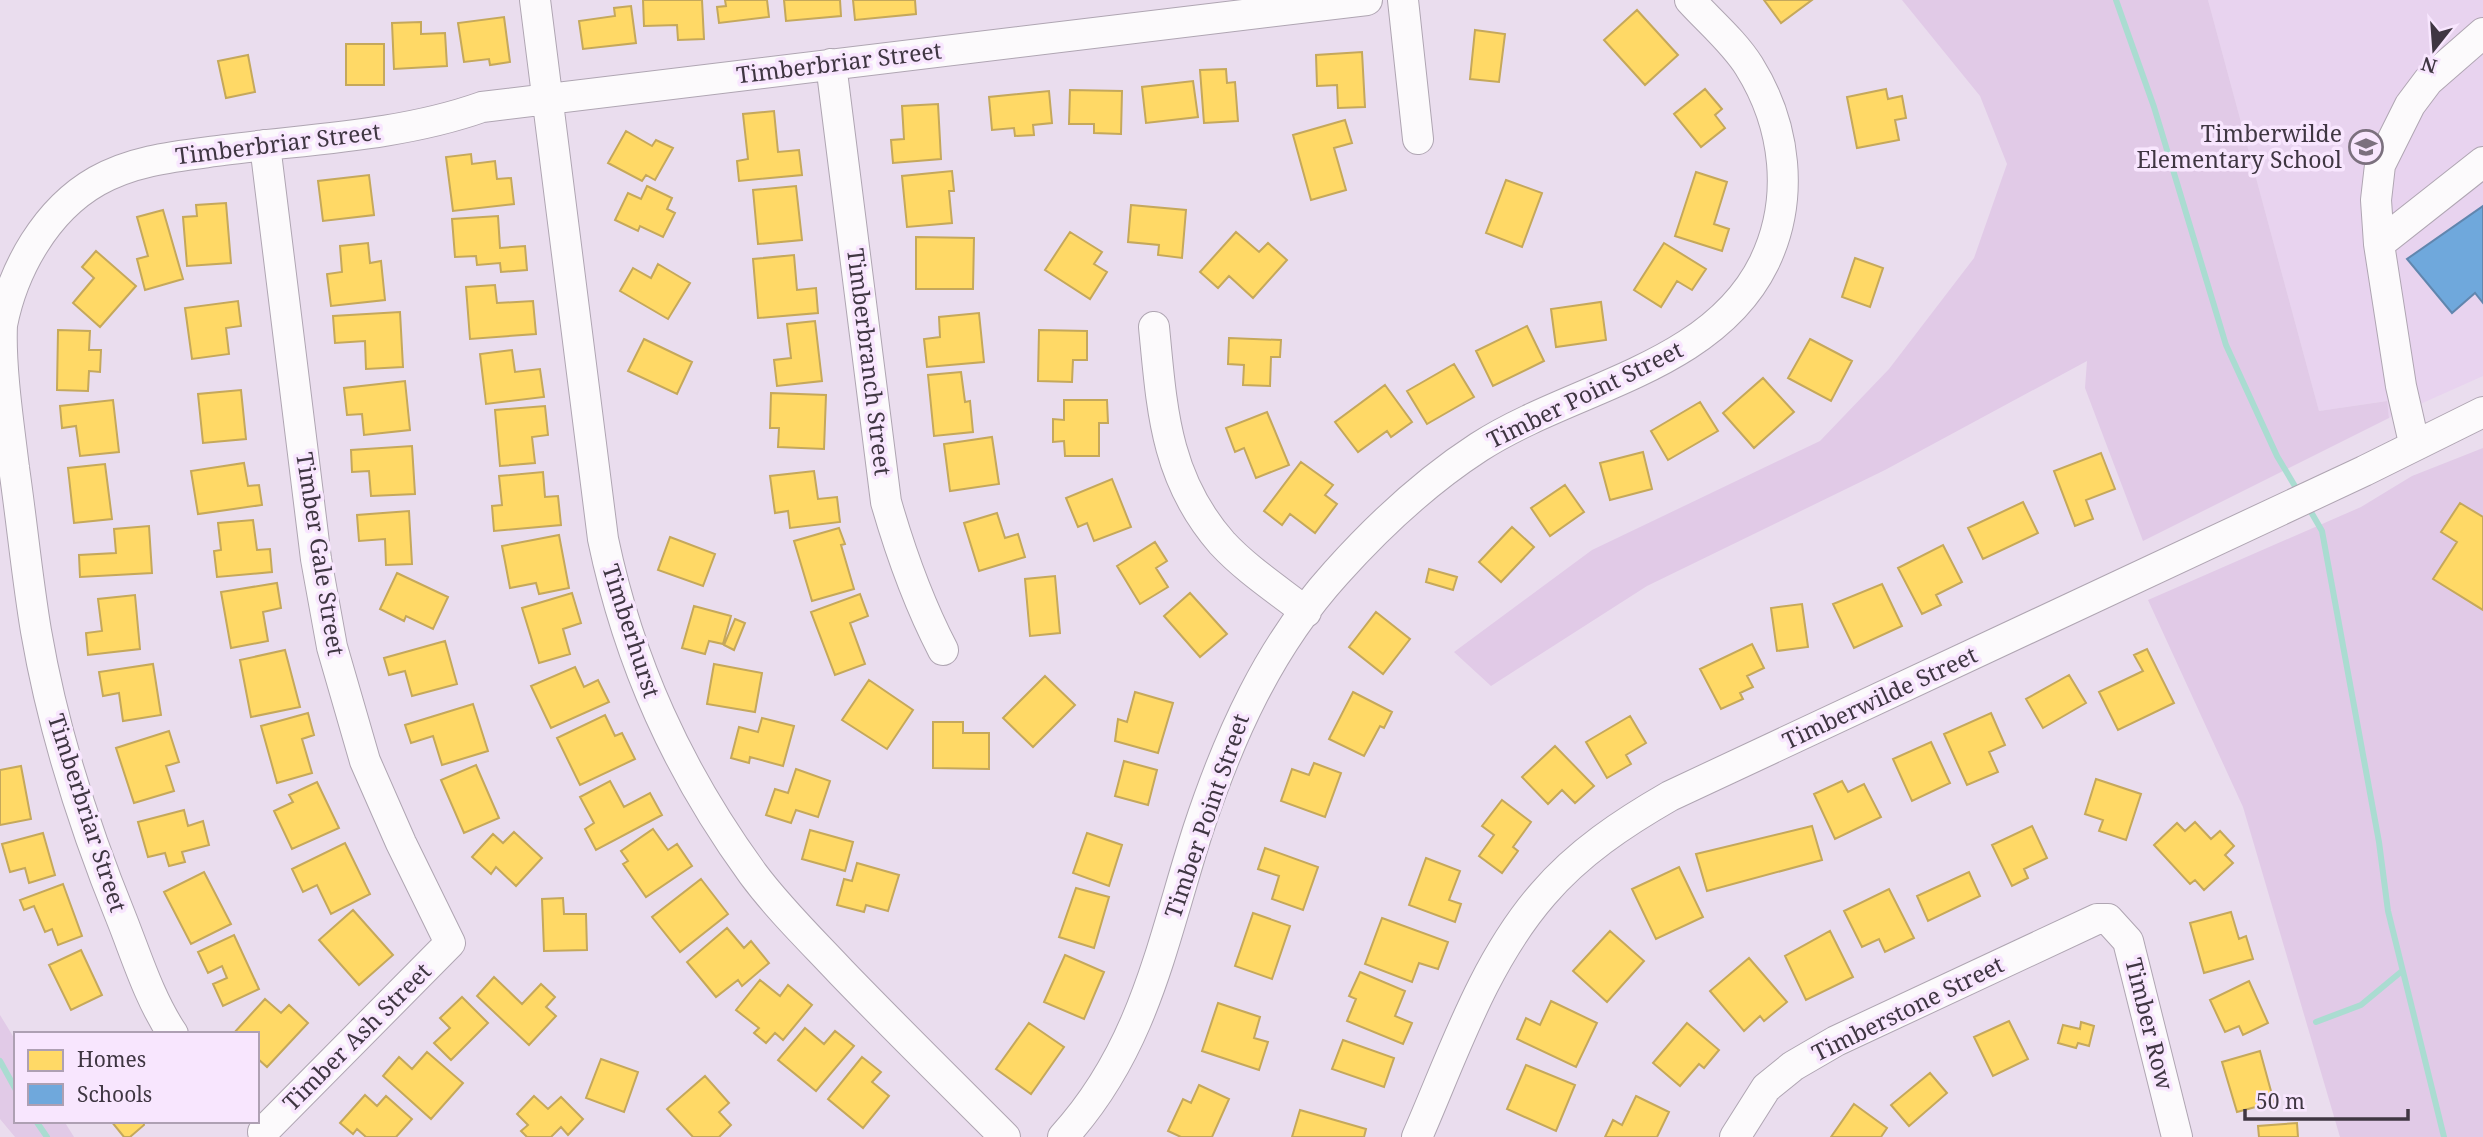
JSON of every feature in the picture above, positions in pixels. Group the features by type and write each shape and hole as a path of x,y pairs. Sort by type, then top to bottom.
{"street":[{"name":"Timberhurst","path":"535,0 603,539 615,596 664,729 706,804 754,875 793,922 1005,1137"},
{"name":"Timberbriar Street","path":"172,1032 149,989 108,888 72,784 55,720 36,632 2,379 1,329 10,294 39,235 68,202 97,181 137,164 395,129 482,107 1367,0"},
{"path":"1403,0 1418,139"},
{"name":"Timber Point Street","path":"1063,1137 1091,1104 1130,1039 1154,978 1224,756 1245,705 1306,611 1378,527 1422,488 1480,446 1543,411 1699,340 1730,312 1755,279 1772,242 1780,211 1783,180 1780,139 1768,99 1747,63 1690,0"},
{"path":"2414,443 2401,386 2379,244 2376,200 2380,165 2410,106 2428,80 2483,33"},
{"name":"Timberbranch Street","path":"831,64 886,502 901,555 923,611 943,650"},
{"name":"Timber Gale Street","path":"265,145 316,559 332,647 365,761 450,943"},
{"path":"2379,244 2483,162"},
{"path":"1154,327 1167,441 1194,506 1222,543 1239,559 1306,611"},
{"name":"Timberwilde Street","path":"1418,1137 1495,964 1542,895 1600,841 1670,796 2364,471 2414,443 2483,411"},
{"name":"Timberstone Street","path":"1735,1137 1766,1088 1793,1066 1836,1041 2085,922 2108,919"},
{"name":"Timber Row","path":"2108,919 2128,941 2177,1137"},
{"name":"Timber Ash Street","path":"262,1130 450,943"}],"shaded area":[{"path":"1902,0 2208,0 2319,411 2387,401 2389,418 2143,541 2085,388 2087,361 1885,470 1647,586 1491,686 1454,652 1592,550 1820,441 1889,369 1974,258 2007,164 1980,96"},
{"name":"Timberwilde Elementary School","path":"2208,0 2483,0 2483,376 2389,418 2386,401 2319,411"},
{"path":"2483,448 2483,1137 2340,1137 2243,807 2148,600 2361,507 2412,476"},
{"path":"0,1015 14,1038 14,1123 65,1123 74,1137 15,1137 0,1119"}],"building: Homes":[{"path":"643,0 702,0 704,39 678,40 677,25 644,26"},
{"path":"725,0 767,0 769,17 719,23 717,7 726,6"},
{"path":"784,0 840,0 841,16 786,21"},
{"path":"853,0 915,0 916,14 855,20"},
{"path":"1764,0 1812,0 1781,23"},
{"path":"631,6 636,43 583,49 579,21 615,16 614,8"},
{"path":"1637,10 1678,55 1645,85 1604,40"},
{"path":"504,17 510,62 490,65 489,59 464,62 458,23"},
{"path":"421,22 421,34 445,33 447,66 394,69 392,23"},
{"path":"1475,30 1505,34 1499,82 1470,79"},
{"path":"346,44 384,44 384,85 346,85"},
{"path":"1362,52 1365,107 1338,108 1337,85 1317,86 1316,55"},
{"path":"248,55 255,92 226,98 218,61"},
{"path":"1226,69 1227,83 1235,82 1238,121 1204,123 1200,70"},
{"path":"1193,81 1198,117 1146,123 1142,87"},
{"path":"1705,89 1722,109 1715,115 1725,128 1701,147 1674,114"},
{"path":"1886,89 1888,99 1902,96 1906,118 1895,120 1899,140 1857,148 1847,97"},
{"path":"1070,90 1122,91 1121,134 1094,133 1094,124 1069,124"},
{"path":"1049,91 1052,123 1033,125 1034,135 1015,136 1014,128 992,130 989,97"},
{"path":"938,104 941,159 893,163 891,140 904,139 902,106"},
{"path":"774,111 778,152 799,150 802,175 739,181 737,161 748,159 743,114"},
{"path":"1345,120 1352,143 1334,148 1346,190 1311,200 1293,135"},
{"path":"626,131 652,146 656,140 673,148 655,180 646,175 642,181 608,163"},
{"path":"471,154 472,164 495,161 497,179 511,178 514,204 453,211 446,157"},
{"path":"952,171 954,191 949,191 952,223 907,227 902,176"},
{"path":"1696,172 1727,182 1714,224 1729,229 1722,251 1675,236"},
{"path":"369,175 374,215 323,221 318,181"},
{"path":"1506,180 1542,193 1522,247 1486,233"},
{"path":"647,186 672,198 667,209 675,213 663,237 640,226 638,231 615,220 628,193 641,199"},
{"path":"796,186 802,240 758,244 753,190"},
{"path":"226,203 231,263 187,266 183,217 197,216 196,205"},
{"path":"1131,205 1186,210 1182,258 1158,255 1159,245 1128,242"},
{"path":"163,210 183,279 145,290 137,259 148,256 137,217"},
{"path":"498,216 500,248 525,246 527,270 501,272 500,263 477,265 476,256 455,257 452,219"},
{"path":"1070,232 1102,252 1094,264 1107,272 1090,299 1045,270"},
{"path":"1236,232 1259,252 1268,243 1287,260 1253,298 1229,276 1218,288 1200,272"},
{"path":"916,237 974,238 973,289 916,289"},
{"path":"368,243 370,263 381,261 385,300 331,306 327,274 342,272 340,246"},
{"path":"1664,243 1706,269 1692,290 1677,281 1661,307 1634,290"},
{"path":"96,251 136,286 100,327 73,303 94,278 82,267"},
{"path":"794,255 797,290 816,288 818,313 758,318 753,259"},
{"path":"1855,258 1883,268 1870,307 1842,297"},
{"path":"658,264 690,283 668,319 620,291 633,268 651,278"},
{"path":"495,285 497,303 533,301 536,334 470,339 466,287"},
{"path":"238,301 241,326 226,328 229,354 192,359 185,308"},
{"path":"1601,302 1606,340 1556,347 1551,309"},
{"path":"400,312 403,367 366,369 365,341 335,343 333,316"},
{"path":"979,313 984,362 927,367 924,339 940,337 939,317"},
{"path":"815,321 822,381 777,386 774,360 791,358 787,324"},
{"path":"1527,326 1544,361 1493,386 1476,351"},
{"path":"58,330 90,331 89,350 101,350 100,372 89,371 88,391 57,390"},
{"path":"1039,330 1087,331 1087,360 1073,360 1072,382 1038,381"},
{"path":"1229,338 1281,340 1280,357 1271,357 1270,386 1243,385 1244,365 1228,364"},
{"path":"644,339 692,362 677,394 628,371"},
{"path":"1810,339 1852,361 1831,401 1788,378"},
{"path":"512,350 515,372 540,369 544,397 486,404 480,354"},
{"path":"1454,364 1474,397 1427,424 1407,391"},
{"path":"961,372 965,402 970,401 973,432 934,436 928,375"},
{"path":"1763,378 1794,412 1754,448 1723,413"},
{"path":"405,381 410,430 364,435 362,414 347,415 344,388"},
{"path":"1385,385 1412,422 1391,437 1387,431 1358,452 1335,422"},
{"path":"241,390 246,439 203,443 198,394"},
{"path":"771,393 826,395 824,449 778,447 779,428 770,428"},
{"path":"113,400 119,452 80,456 76,426 62,428 60,406"},
{"path":"1064,400 1107,400 1108,423 1099,423 1099,456 1065,456 1064,441 1053,442 1053,419 1064,420"},
{"path":"1700,402 1718,431 1668,460 1651,431"},
{"path":"545,406 548,435 532,437 535,463 500,466 495,410"},
{"path":"1267,412 1289,465 1256,478 1244,448 1235,452 1226,428"},
{"path":"992,437 999,484 950,491 944,444"},
{"path":"412,446 415,494 371,496 369,471 352,472 351,450"},
{"path":"1643,452 1652,489 1610,500 1600,463"},
{"path":"2101,453 2115,489 2086,500 2093,519 2075,526 2054,471"},
{"path":"1301,462 1333,485 1325,495 1337,504 1315,533 1290,514 1282,525 1264,511"},
{"path":"244,463 248,486 259,485 262,505 198,514 191,471"},
{"path":"105,464 112,519 74,523 68,468"},
{"path":"814,471 818,499 837,497 840,522 790,528 788,511 775,513 770,476"},
{"path":"543,472 545,497 558,496 561,525 494,531 492,506 502,505 499,476"},
{"path":"1112,479 1131,527 1094,541 1087,523 1078,527 1066,498"},
{"path":"1565,485 1584,512 1550,536 1531,508"},
{"path":"2023,502 2038,533 1983,559 1968,528"},
{"path":"2460,503 2483,517 2483,610 2433,579 2457,542 2441,532"},
{"path":"409,511 412,564 386,565 385,539 359,541 357,515"},
{"path":"997,513 1005,538 1018,534 1025,557 979,571 964,523"},
{"path":"253,520 257,550 270,549 272,572 217,577 214,551 221,550 218,523"},
{"path":"149,526 152,573 80,577 79,555 116,553 114,529"},
{"path":"1512,527 1534,547 1501,582 1479,562"},
{"path":"839,528 845,544 841,545 854,589 812,601 794,541"},
{"path":"559,535 569,588 539,594 536,583 510,588 502,546"},
{"path":"670,537 715,554 703,586 658,570"},
{"path":"1155,542 1167,561 1156,568 1168,587 1140,604 1117,566"},
{"path":"1943,545 1962,582 1936,595 1941,605 1922,614 1898,568"},
{"path":"1429,569 1457,577 1453,590 1426,582"},
{"path":"397,573 448,597 433,629 406,616 404,621 380,609"},
{"path":"1055,576 1060,633 1030,636 1025,579"},
{"path":"277,583 281,608 263,612 268,641 231,648 221,592"},
{"path":"1882,584 1902,626 1854,648 1833,604"},
{"path":"572,593 581,623 563,629 570,654 539,663 522,608"},
{"path":"1190,593 1227,634 1200,657 1164,616"},
{"path":"860,594 868,616 850,623 865,664 835,675 811,612"},
{"path":"135,595 140,649 88,655 86,633 102,631 98,599"},
{"path":"1802,604 1808,647 1777,651 1771,608"},
{"path":"694,606 731,616 723,644 709,641 705,654 682,648"},
{"path":"1376,612 1410,639 1383,674 1349,647"},
{"path":"735,619 745,623 734,650 724,645"},
{"path":"445,641 457,684 412,696 405,671 389,675 384,658"},
{"path":"1752,644 1764,668 1747,676 1753,687 1740,693 1743,699 1721,709 1700,669"},
{"path":"2147,649 2174,703 2118,730 2099,692 2143,671 2134,655"},
{"path":"285,650 300,707 251,717 240,660"},
{"path":"153,664 161,715 123,721 119,693 103,696 99,672"},
{"path":"714,664 762,673 755,712 707,704"},
{"path":"575,667 584,687 598,680 609,702 551,728 531,686"},
{"path":"2069,675 2086,703 2043,728 2026,699"},
{"path":"1045,676 1075,705 1033,747 1003,718"},
{"path":"869,680 913,710 887,749 842,720"},
{"path":"1135,692 1173,703 1158,753 1115,741 1118,719 1127,722"},
{"path":"1353,692 1392,712 1384,728 1380,726 1364,756 1329,739"},
{"path":"473,704 488,751 442,765 433,736 411,743 405,725"},
{"path":"308,713 314,735 302,739 312,773 277,783 261,726"},
{"path":"1991,713 2005,745 1989,752 1998,772 1967,785 1944,734"},
{"path":"605,715 615,736 622,733 635,759 580,785 557,738"},
{"path":"1630,716 1646,743 1626,755 1631,764 1607,778 1586,742"},
{"path":"762,718 794,726 783,766 750,757 749,763 731,758 739,727 758,732"},
{"path":"933,722 963,722 963,733 989,733 989,769 933,768"},
{"path":"169,731 179,762 166,766 174,791 134,803 116,748"},
{"path":"1931,742 1950,783 1912,801 1893,759"},
{"path":"1555,746 1594,786 1575,803 1562,790 1548,804 1522,777"},
{"path":"1124,761 1157,770 1148,805 1115,796"},
{"path":"1314,763 1341,773 1325,817 1281,801 1292,769 1309,775"},
{"path":"476,765 499,818 464,833 441,780"},
{"path":"21,766 31,819 0,825 0,770"},
{"path":"796,769 830,781 818,817 796,810 791,823 766,815 775,789 788,793"},
{"path":"2096,779 2141,794 2126,840 2099,831 2103,820 2085,814"},
{"path":"610,781 624,807 650,793 662,815 596,850 585,829 594,823 580,797"},
{"path":"1842,781 1848,792 1864,784 1881,817 1835,839 1814,794"},
{"path":"317,782 339,828 292,849 274,811 293,802 289,795"},
{"path":"1502,800 1531,822 1513,847 1518,851 1502,873 1479,856 1494,835 1482,826"},
{"path":"184,810 188,826 203,821 209,845 182,852 185,862 169,866 165,853 148,857 138,822"},
{"path":"2195,822 2211,839 2220,831 2234,846 2225,855 2233,863 2204,890 2195,880 2190,884 2154,845 2177,823 2185,831"},
{"path":"1812,826 1822,860 1707,891 1696,854"},
{"path":"2032,826 2047,858 2024,869 2028,878 2012,886 1992,845"},
{"path":"653,829 668,850 677,844 692,866 646,897 623,864 628,861 621,851"},
{"path":"810,830 853,842 845,871 802,859"},
{"path":"514,832 542,858 516,886 496,867 491,874 472,857 493,834 503,843"},
{"path":"43,833 55,875 29,883 25,868 10,872 2,844"},
{"path":"1087,833 1122,845 1109,886 1073,873"},
{"path":"345,843 370,894 331,914 317,885 303,892 292,869"},
{"path":"1265,848 1318,867 1303,910 1272,899 1279,876 1258,869"},
{"path":"1426,858 1460,871 1449,900 1461,904 1455,922 1409,905"},
{"path":"857,863 899,875 888,911 866,905 864,912 837,905 844,879 852,881"},
{"path":"1679,867 1703,917 1656,939 1632,889"},
{"path":"204,872 231,924 191,944 164,892"},
{"path":"1969,872 1980,896 1928,921 1917,896"},
{"path":"701,879 728,914 680,952 652,917"},
{"path":"63,884 82,936 58,945 52,929 45,932 34,906 24,910 20,900"},
{"path":"1076,888 1109,897 1094,948 1059,937"},
{"path":"1889,889 1914,938 1885,952 1879,939 1862,947 1844,911"},
{"path":"563,898 564,914 586,914 587,950 544,951 542,899"},
{"path":"353,910 393,955 359,985 319,940"},
{"path":"2231,912 2239,939 2246,936 2253,959 2204,973 2190,923"},
{"path":"1253,913 1290,926 1272,979 1235,966"},
{"path":"1382,918 1448,942 1438,969 1419,963 1412,982 1365,964"},
{"path":"727,928 744,948 751,941 769,963 742,986 738,980 716,997 687,962"},
{"path":"1610,931 1644,961 1607,1002 1573,971"},
{"path":"1830,931 1853,977 1806,1000 1785,956"},
{"path":"234,935 259,989 223,1006 213,984 227,978 222,966 208,973 198,952"},
{"path":"81,950 102,995 71,1010 49,965"},
{"path":"1065,955 1104,972 1084,1019 1044,1002"},
{"path":"1749,958 1787,1002 1764,1021 1760,1016 1744,1031 1710,991"},
{"path":"1360,972 1405,991 1395,1016 1412,1023 1403,1044 1347,1021 1356,999 1349,996"},
{"path":"494,977 522,1004 541,984 555,997 546,1007 556,1016 529,1045 477,996"},
{"path":"760,980 780,996 788,985 812,1005 783,1040 775,1033 766,1043 754,1033 759,1028 736,1010"},
{"path":"2249,981 2268,1023 2243,1035 2239,1026 2225,1032 2210,1000"},
{"path":"462,997 488,1023 451,1060 434,1043 450,1028 440,1018"},
{"path":"265,999 281,1013 289,1005 308,1023 267,1067 259,1060 259,1032 235,1032"},
{"path":"1551,1001 1597,1023 1576,1067 1517,1039 1526,1018 1540,1025"},
{"path":"1218,1003 1260,1017 1254,1038 1268,1042 1259,1070 1202,1051"},
{"path":"2009,1021 2028,1059 1993,1076 1974,1037"},
{"path":"2081,1022 2094,1026 2089,1046 2078,1043 2076,1048 2058,1043 2063,1025 2080,1029"},
{"path":"1029,1023 1064,1047 1031,1094 996,1069"},
{"path":"1687,1023 1719,1050 1704,1068 1699,1064 1680,1086 1653,1063"},
{"path":"805,1028 824,1044 835,1031 854,1046 816,1091 778,1060"},
{"path":"1343,1040 1394,1058 1384,1087 1332,1069"},
{"path":"2260,1051 2274,1102 2237,1112 2222,1062"},
{"path":"427,1052 463,1083 431,1119 383,1076 399,1057 412,1069"},
{"path":"862,1057 881,1072 872,1082 889,1096 863,1128 828,1099"},
{"path":"601,1059 638,1072 624,1112 586,1098"},
{"path":"1526,1065 1575,1085 1556,1131 1507,1109"},
{"path":"1930,1073 1947,1093 1909,1126 1891,1105"},
{"path":"705,1076 729,1103 719,1112 731,1125 719,1137 693,1137 667,1109"},
{"path":"1199,1085 1229,1099 1212,1137 1181,1137 1168,1131 1183,1099 1191,1103"},
{"path":"365,1095 377,1106 386,1096 412,1119 396,1137 366,1137 357,1129 353,1134 340,1123"},
{"path":"534,1096 548,1109 561,1097 583,1119 568,1135 561,1127 551,1137 527,1137 521,1131 528,1125 517,1114"},
{"path":"1636,1096 1669,1112 1657,1137 1605,1137 1613,1120 1622,1125"},
{"path":"1854,1104 1887,1128 1881,1137 1831,1137"},
{"path":"1300,1110 1366,1129 1364,1137 1292,1137"},
{"path":"113,1123 144,1123 130,1137 124,1137"},
{"path":"2297,1123 2298,1137 2259,1137 2258,1126"}],"building: Schools":[{"path":"2483,206 2483,303 2475,293 2452,313 2407,259"}],"waterway":[{"path":"2116,0 2154,107 2226,345 2277,456 2299,493"},
{"path":"2307,505 2322,531 2379,842 2388,911 2444,1137"},
{"path":"2316,1022 2361,1005 2402,971"},
{"path":"0,1061 14,1086"},
{"path":"37,1123 47,1137"}],"place":[{"name":"Timberwilde Elementary School","path":"2366,147"}]}
